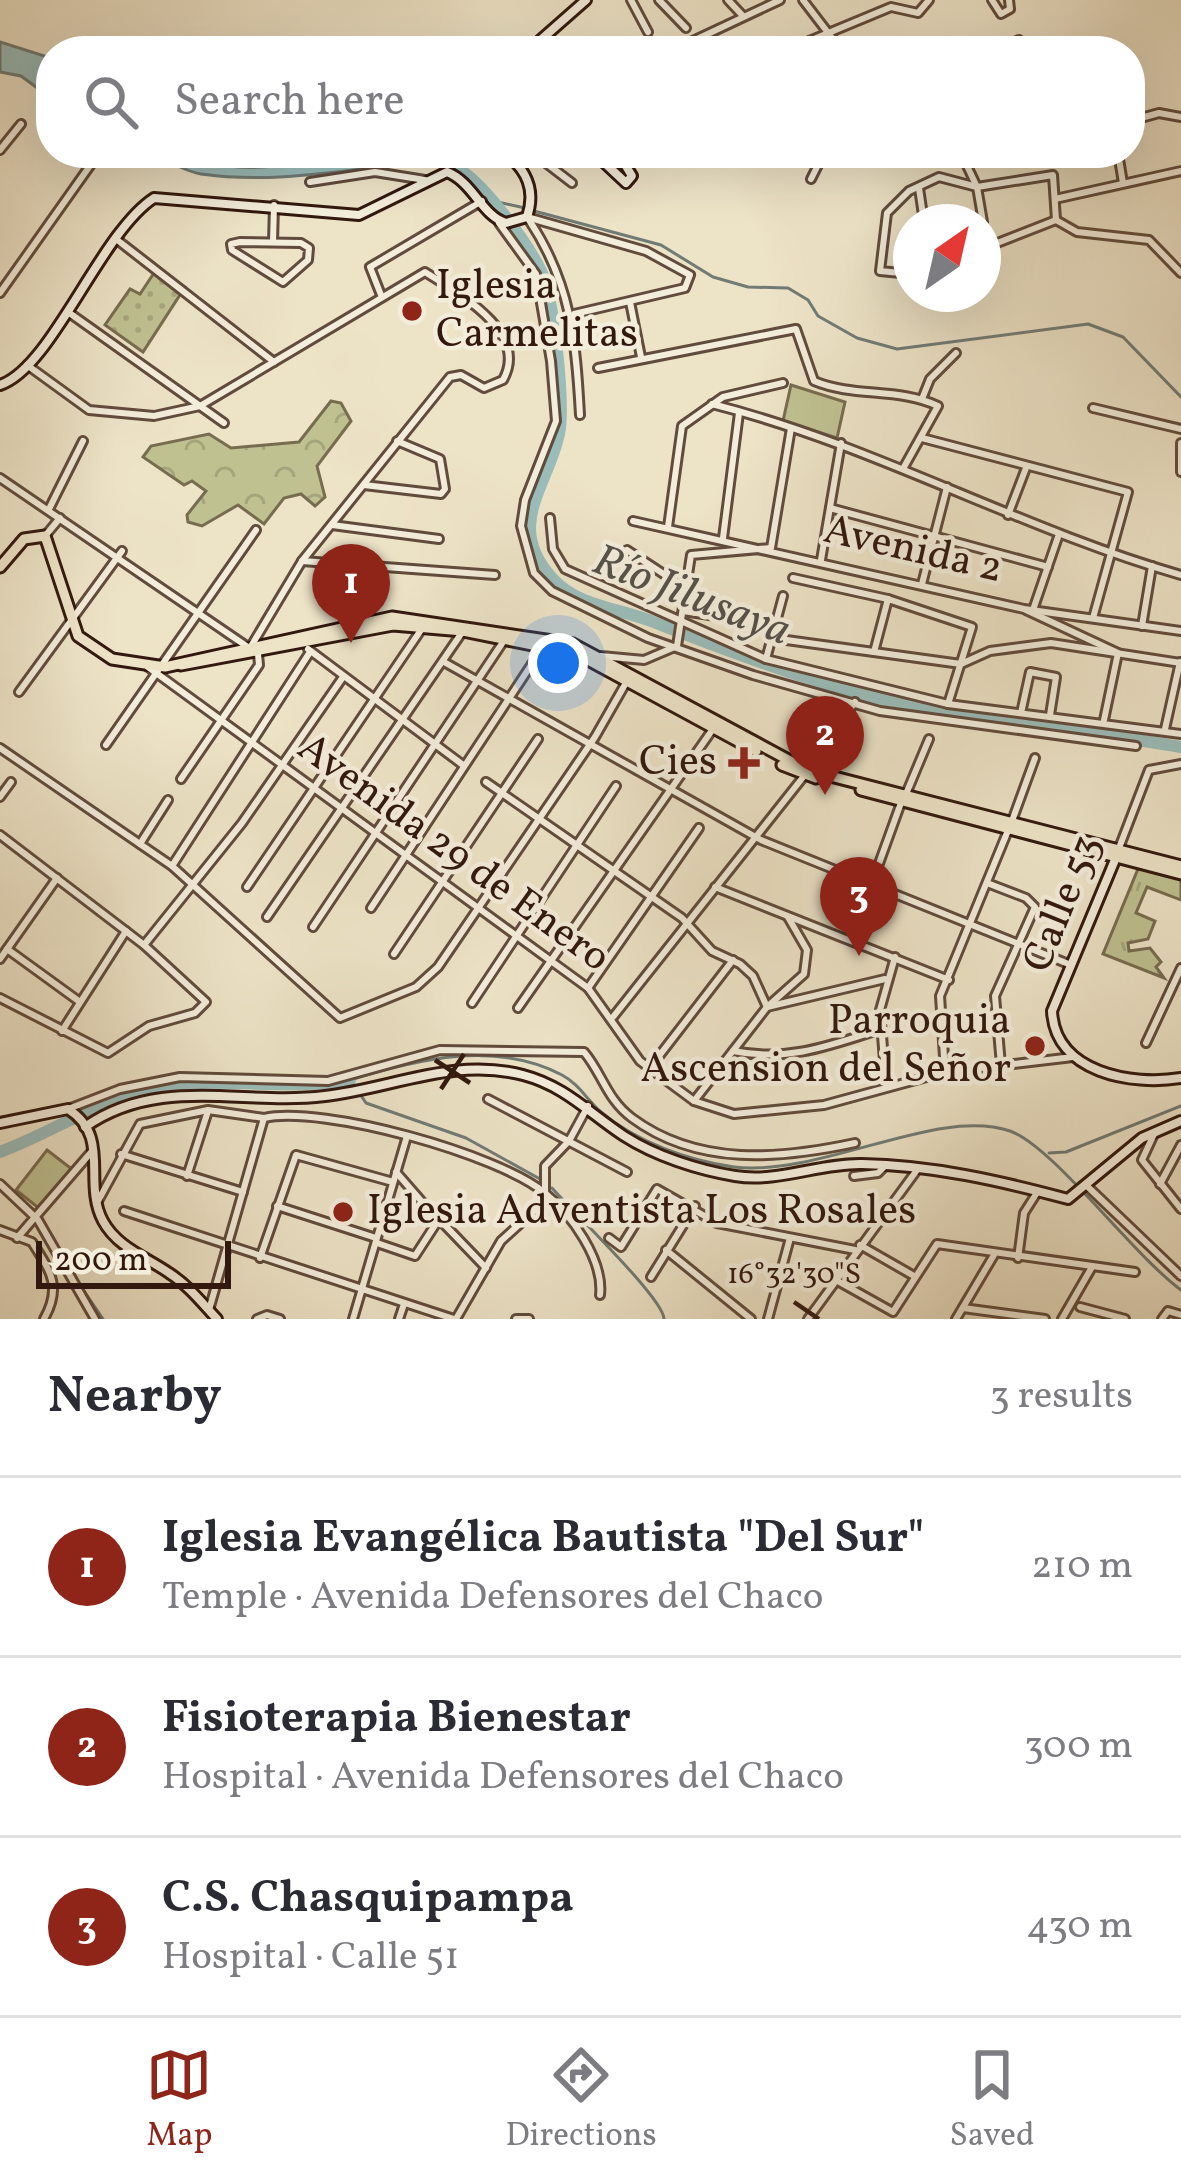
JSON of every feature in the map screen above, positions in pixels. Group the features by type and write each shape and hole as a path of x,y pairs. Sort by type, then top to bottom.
{"main road":[{"path":"0,567 24,539 45,536 72,624 92,650 162,671 178,664 423,623 544,643 596,659 806,773 1179,869"}],"street":[{"path":"545,36 586,0"},
{"path":"631,0 648,32"},
{"path":"659,0 686,28"},
{"path":"728,0 743,16"},
{"path":"702,36 780,0"},
{"path":"803,0 830,36"},
{"path":"818,36 891,7 918,13 928,0"},
{"path":"992,0 1001,14 1010,9 1009,0"},
{"path":"1145,117 1159,113 1181,117"},
{"path":"0,150 21,124"},
{"path":"0,292 88,168"},
{"path":"521,168 529,212 552,254 574,314 580,415"},
{"path":"552,168 572,183"},
{"path":"610,168 626,183 632,176 627,168"},
{"path":"811,178 816,168"},
{"path":"968,168 980,204"},
{"path":"1120,168 1123,183"},
{"path":"1055,199 1181,171"},
{"path":"310,182 375,172 425,180"},
{"path":"0,385 27,365 148,201 160,196 367,214 447,172 506,222 536,274 554,401 552,440 525,500 525,554 552,591 766,659 948,704 1104,720 1181,734"},
{"path":"895,204 939,177 977,187 1050,174 1057,179 1056,220"},
{"path":"919,188 921,204"},
{"path":"381,295 370,267 482,201"},
{"path":"273,242 274,205"},
{"path":"893,206 888,209 880,271 893,272"},
{"path":"506,222 529,212 627,244 680,265 690,274 686,288 574,314"},
{"path":"1056,220 1077,232 1149,240 1181,273"},
{"path":"1001,242 1056,220"},
{"path":"116,239 274,362"},
{"path":"273,242 309,248 308,260 283,282 231,247 273,242"},
{"path":"27,365 89,410 154,416 200,406 425,272 497,327 507,347 508,370 503,380 484,388 453,374 302,561 254,651"},
{"path":"630,301 641,357"},
{"path":"65,310 224,423"},
{"path":"598,368 790,327 800,333 809,374 835,389 901,392 938,406 904,467"},
{"path":"922,398 929,380 956,353"},
{"path":"668,527 682,426 712,404 783,382"},
{"path":"712,404 841,443 1058,537 1181,575"},
{"path":"1093,408 1181,430"},
{"path":"723,538 739,413"},
{"path":"596,659 644,660 679,634 688,560 695,552 771,548 791,428"},
{"path":"921,438 1128,492 1093,618"},
{"path":"49,509 83,441"},
{"path":"364,485 441,494 445,489 440,459 397,441"},
{"path":"821,560 841,443"},
{"path":"1181,443 1181,472"},
{"path":"1009,515 1026,467"},
{"path":"0,478 121,554 254,651 259,664 181,779"},
{"path":"922,584 931,534 947,488"},
{"path":"830,508 1048,567"},
{"path":"45,536 60,518"},
{"path":"550,518 553,549 565,568 753,675 899,716 1136,746"},
{"name":"Avenida 2","path":"633,521 1029,609 1181,631"},
{"path":"332,525 439,539"},
{"path":"106,746 256,530"},
{"path":"1058,537 1029,609 1118,653"},
{"path":"627,550 685,588"},
{"path":"19,692 121,554"},
{"path":"302,561 495,575"},
{"path":"1142,626 1152,566"},
{"path":"794,578 888,598 971,627 948,704"},
{"path":"766,659 783,596"},
{"path":"874,652 888,598"},
{"path":"683,611 775,625"},
{"path":"247,887 423,623"},
{"path":"267,916 464,628"},
{"path":"313,927 505,636"},
{"path":"772,638 961,664 1017,646 1051,644 1181,663 1164,730"},
{"path":"370,908 544,643"},
{"path":"172,866 306,644 464,764"},
{"path":"1104,720 1118,653"},
{"path":"444,662 506,701 755,836 1071,965"},
{"name":"Avenida 29 de Enero","path":"162,671 221,721 588,988 613,1017 624,1044 649,1069 694,1100 734,1114 824,1106 945,1072 1073,1057 1132,1080 1181,1078"},
{"path":"1021,713 1030,672 1056,677 1050,716"},
{"path":"144,945 194,885 344,677"},
{"path":"0,748 172,866 340,1018 416,987 438,968 590,744 629,677"},
{"path":"613,1017 806,773 855,702"},
{"path":"518,1008 715,725"},
{"path":"394,954 499,790 538,739"},
{"path":"852,939 929,739"},
{"path":"945,1072 940,1010 1035,758"},
{"name":"Calle 53","path":"1073,1057 1053,1026 1052,1012 1149,770 1181,764"},
{"path":"0,797 11,782"},
{"path":"486,782 687,922 703,944 753,976 766,1007"},
{"path":"472,1003 616,786"},
{"path":"140,844 168,800"},
{"path":"588,988 700,828"},
{"path":"0,835 202,993 205,1006 148,1026 108,1053 0,998"},
{"path":"0,958 57,878"},
{"path":"987,883 1034,904 1035,913 995,996 1001,1065"},
{"path":"716,887 950,980"},
{"path":"694,1100 766,1007 804,974 808,960 802,938 785,915"},
{"path":"62,1031 126,931"},
{"path":"7,949 80,1002"},
{"path":"886,1087 880,1029 885,979 895,957"},
{"path":"649,1069 733,960"},
{"path":"1146,1043 1181,968"},
{"path":"766,1007 885,979"},
{"path":"732,1051 770,1058 802,1054 880,1029"},
{"path":"0,1123 71,1111 120,1089 180,1077 328,1081 440,1050 584,1052 601,1086 632,1119 719,1156 753,1157 855,1143"},
{"path":"85,1126 118,1109 163,1096 322,1096 458,1069 524,1075 588,1106 646,1148 720,1173 773,1178 852,1164 1007,1181 1039,1191 1082,1191 1181,1276"},
{"path":"488,1099 627,1172"},
{"path":"124,1211 225,1248 455,1319 501,1240 547,1192 545,1166 569,1142 588,1106"},
{"path":"187,1176 208,1110"},
{"path":"97,1204 140,1124 208,1110 264,1118 329,1118 490,1162 547,1192 590,1251 600,1295"},
{"path":"71,1111 96,1146 97,1204 118,1241 173,1275 217,1319"},
{"path":"209,1310 264,1118"},
{"path":"1082,1191 1128,1148 1181,1121"},
{"path":"1156,1132 1142,1153 1181,1209"},
{"path":"353,1319 407,1136"},
{"path":"1160,1185 1181,1145"},
{"path":"17,1238 32,1228 96,1146"},
{"path":"121,1154 244,1192"},
{"path":"260,1258 296,1155 393,1182"},
{"path":"854,1176 878,1173 885,1166"},
{"path":"808,1319 916,1170"},
{"path":"397,1172 486,1268"},
{"path":"0,1184 38,1220 95,1319"},
{"path":"609,1238 621,1247 657,1189 717,1222 857,1247 915,1277"},
{"path":"1018,1258 1024,1213 1039,1191"},
{"path":"277,1206 415,1256 436,1219"},
{"path":"651,1276 695,1206"},
{"path":"32,1228 32,1242 57,1290 44,1319"},
{"path":"0,1230 32,1242"},
{"path":"768,1319 790,1238"},
{"path":"835,1279 893,1312 937,1244 1135,1272"},
{"path":"666,1250 739,1317 751,1319"},
{"path":"956,1319 995,1254"},
{"path":"1062,1319 1092,1267"},
{"path":"399,1319 404,1304"},
{"path":"1080,1307 1125,1319"},
{"path":"963,1308 1045,1319"},
{"path":"257,1319 267,1315 280,1319"},
{"path":"1165,1315 1181,1316"},
{"path":"516,1319 529,1319"}],"green space":[{"path":"158,267 185,287 143,352 105,325 130,289 140,294"},
{"path":"791,385 845,402 837,438 783,421"},
{"path":"331,401 341,403 351,421 317,466 325,497 315,506 301,494 284,498 264,524 238,505 202,526 188,522 187,515 206,491 192,481 184,485 143,457 151,446 209,434 231,448 299,442"},
{"path":"1140,864 1181,876 1181,900 1147,887 1136,913 1155,921 1148,939 1128,943 1129,951 1150,948 1161,962 1156,967 1164,978 1103,954"},
{"path":"47,1150 73,1170 41,1210 16,1190"}],"water":[{"path":"0,42 36,53 36,87 21,76 0,72"},
{"path":"183,168 370,168 248,178"}],"waterway":[{"name":"Río Jilusaya","path":"457,168 491,198 546,284 554,326 560,420 530,523 538,559 562,587 585,600 753,660 892,702 1181,747"},
{"path":"489,200 525,208"},
{"path":"534,211 661,245 713,277 748,287 788,288 808,300 818,316 857,338 897,349 1088,324 1123,337 1181,397"},
{"path":"353,1084 350,1080 429,1060 510,1058 562,1075 615,1123 647,1141 681,1155 734,1167 804,1162 948,1127 1010,1131 1048,1157 1181,1290"},
{"path":"0,1152 101,1106 164,1086 350,1080"},
{"path":"360,1094 366,1103 466,1138 540,1179"},
{"path":"1049,1153 1066,1152 1181,1106"},
{"path":"552,1188 634,1275 664,1319"},
{"path":"74,1276 103,1319"}],"place":[{"name":"Iglesia Carmelitas","path":"412,311"},
{"name":"Iglesia Evangélica Bautista \"Del Sur\"","path":"351,643"},
{"name":"Cies","path":"744,763"},
{"name":"Fisioterapia Bienestar","path":"825,795"},
{"name":"C.S. Chasquipampa","path":"859,956"},
{"name":"Parroquia Ascension del Señor","path":"1035,1046"},
{"name":"Iglesia Adventista Los Rosales","path":"343,1212"}]}
